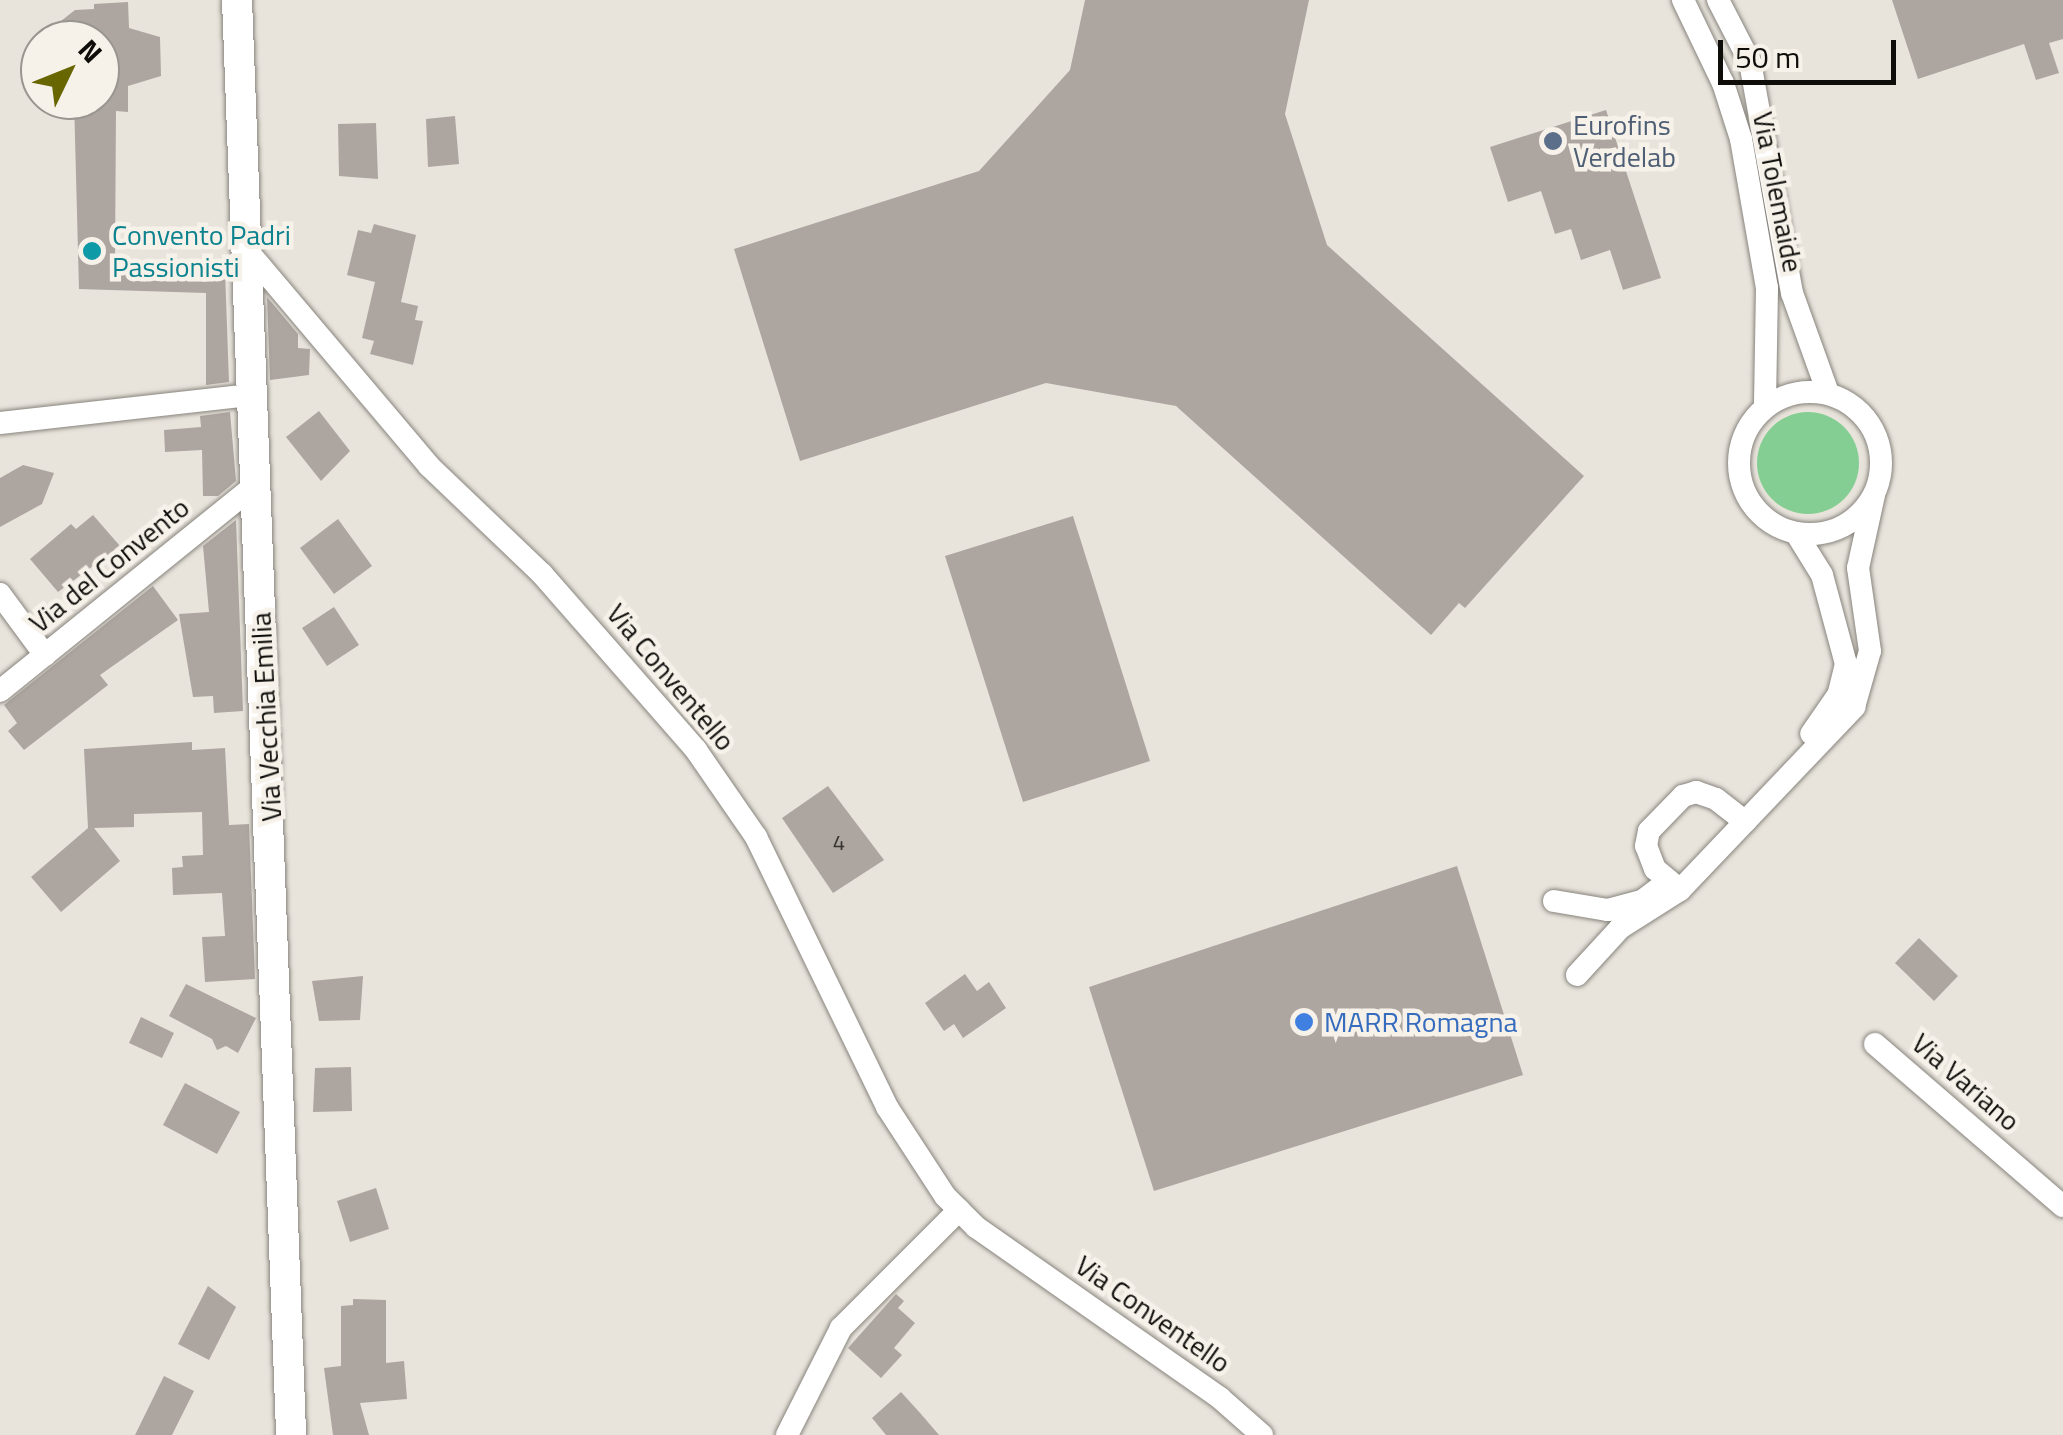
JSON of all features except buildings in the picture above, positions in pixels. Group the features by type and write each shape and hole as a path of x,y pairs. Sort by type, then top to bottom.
{"street":[{"name":"Via Vecchia Emilia","path":"237,0 291,1435"},
{"name":"Via Tolemaide","path":"1683,0 1723,83 1741,139 1767,288 1765,406 1740,445 1740,479 1756,510 1796,534"},
{"name":"Via Tolemaide","path":"1718,0 1750,62 1792,293 1828,393"},
{"name":"Via Conventello","path":"245,248 429,466 542,574 696,750 756,836 802,920 887,1106 959,1210 1262,1435"},
{"path":"1577,975 1620,928 1674,886 1854,707 1865,684 1870,651 1858,568 1881,473 1876,434 1854,407 1828,393 1806,391 1765,406"},
{"path":"0,423 251,396"},
{"name":"Via del Convento","path":"0,691 255,485"},
{"path":"1740,817 1815,730 1838,695 1846,664 1822,575 1796,534 1841,528 1874,495"},
{"path":"0,594 44,655"},
{"path":"1674,886 1646,846 1650,832 1683,796 1696,792 1740,817"},
{"path":"1554,900 1608,910 1642,901 1674,886"},
{"name":"Via Variano","path":"1875,1044 2063,1206"},
{"path":"787,1435 841,1328 959,1210"}],"green space":[{"path":"1808,412 1828,416 1844,427 1855,443 1859,463 1855,483 1844,499 1828,510 1808,514 1788,510 1772,499 1761,483 1757,463 1761,443 1772,427 1788,416"}],"place":[{"name":"Eurofins Verdelab","path":"1553,141"},
{"name":"Convento Padri Passionisti","path":"92,251"},
{"name":"MARR Romagna","path":"1304,1022"}]}
